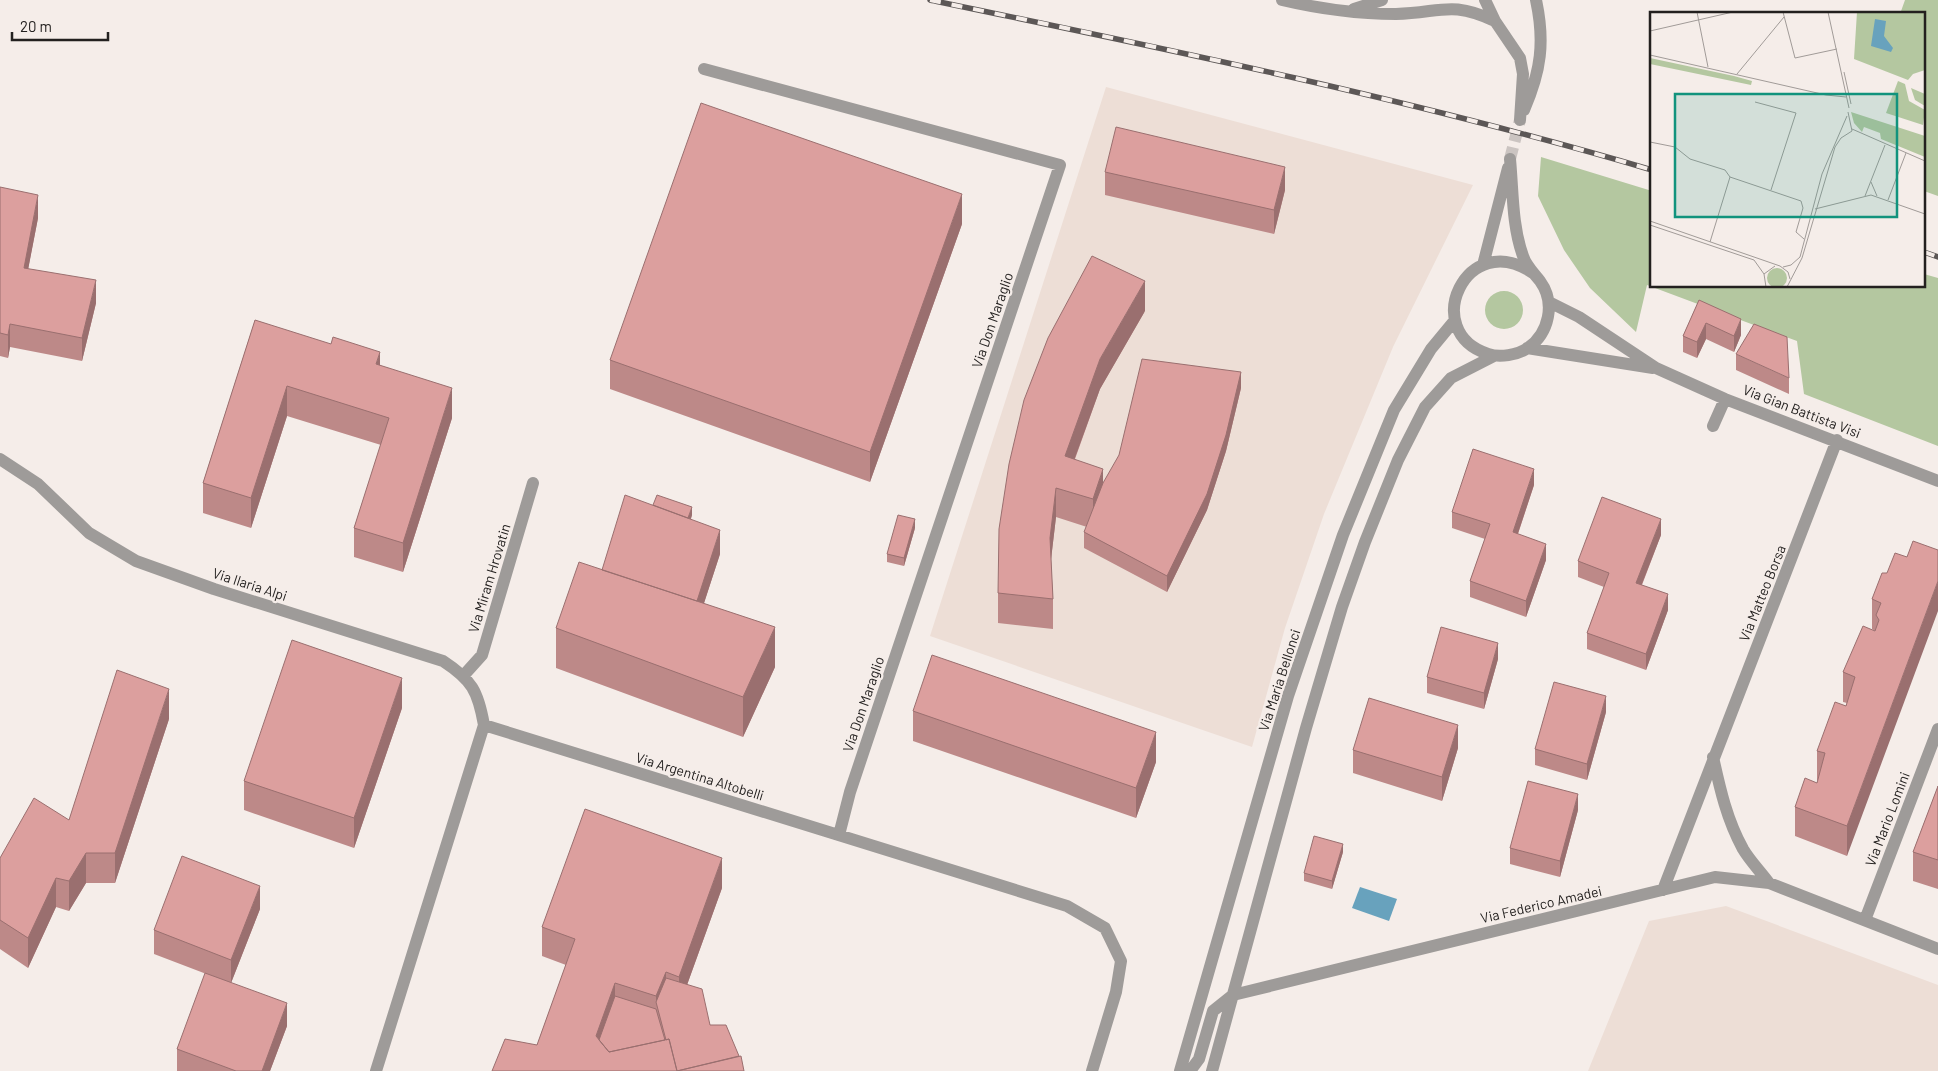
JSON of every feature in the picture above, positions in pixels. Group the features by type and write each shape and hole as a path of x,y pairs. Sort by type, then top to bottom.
{"street":[{"path":"1282,0 1344,11 1396,14 1427,11 1445,4 1476,11 1495,22"},
{"path":"1344,11 1382,0"},
{"path":"1485,0 1495,22 1520,58 1523,74 1520,120 1539,73 1541,57 1540,21 1536,0"},
{"name":"Via Don Maraglio","path":"704,69 1060,166 850,792 839,835"},
{"path":"1212,1071 1274,840 1342,606 1398,460 1425,407 1451,378 1494,356 1515,354 1527,348 1540,337 1545,327 1548,302 1543,287 1523,257 1516,222 1510,158 1483,265"},
{"path":"1494,356 1481,352 1469,344 1460,332 1455,320 1454,305 1456,294 1464,278 1483,265 1508,262 1522,266 1533,273"},
{"name":"Via Gian Battista Visi","path":"1548,302 1591,325 1656,368 1725,398 1938,480"},
{"name":"Via Maria Bellonci","path":"1180,1071 1288,696 1343,534 1394,410 1431,350 1455,320"},
{"name":"Via Gian Battista Visi","path":"1527,348 1656,368"},
{"path":"1714,426 1725,398"},
{"name":"Via Matteo Borsa","path":"1663,890 1713,757 1828,468 1836,440"},
{"name":"Via Ilaria Alpi","path":"0,459 38,484 89,533 136,561 214,589 443,662 464,675 479,701 484,725"},
{"name":"Via Miram Hrovatin","path":"464,675 482,655 533,483"},
{"path":"376,1071 484,725"},
{"name":"Via Argentina Altobelli","path":"484,725 1067,906 1105,928 1121,961 1116,992 1092,1071"},
{"name":"Via Mario Lomini","path":"1865,920 1938,729"},
{"path":"1713,757 1722,800 1732,826 1744,850 1769,883"},
{"name":"Via Federico Amadei","path":"1190,1071 1199,1059 1213,1011 1233,995 1715,878 1769,883 1938,948"}],"shaded area":[{"path":"1106,87 1473,185 1393,347 1324,514 1285,628 1252,747 930,636"},
{"path":"1726,906 1938,985 1938,1071 1588,1071 1649,921"}],"green space":[{"path":"1905,0 1938,0 1938,196 1926,192 1926,12 1901,12"},
{"path":"1541,157 1650,190 1650,286 1647,285 1636,332 1590,288 1564,250 1538,196"},
{"path":"1926,275 1938,278 1938,446 1804,394 1797,341 1655,288 1926,288"},
{"path":"1504,291 1518,296 1523,310 1518,324 1504,329 1490,324 1485,310 1490,296"}],"water":[{"path":"1360,887 1397,899 1389,921 1352,908"}],"building":[{"path":"701,103 962,194 870,452 610,360"},
{"path":"1116,127 1285,167 1274,210 1105,172"},
{"path":"0,187 38,195 24,268 96,280 82,338 10,324 8,335 0,333"},
{"path":"1092,256 1145,281 1100,359 1065,456 1103,469 1093,499 1056,488 1050,538 1053,599 998,593 999,529 1009,464 1024,400 1048,338"},
{"path":"1699,300 1741,319 1734,336 1706,323 1697,342 1683,336"},
{"path":"255,320 331,344 333,337 380,352 376,364 452,388 403,543 354,528 389,418 287,386 251,498 203,483"},
{"path":"1754,324 1787,337 1789,378 1736,354"},
{"path":"1142,359 1241,372 1226,435 1207,494 1167,576 1084,532 1103,483 1119,455"},
{"path":"1473,449 1534,469 1513,532 1546,544 1526,601 1470,581 1490,524 1452,512"},
{"path":"625,495 720,530 697,601 602,570"},
{"path":"657,495 692,507 688,518 653,505"},
{"path":"1602,497 1661,519 1636,583 1668,594 1646,654 1587,633 1609,573 1578,561"},
{"path":"898,515 915,519 904,558 887,554"},
{"path":"1913,541 1938,550 1938,581 1847,826 1795,807 1805,778 1817,783 1825,753 1817,751 1835,702 1846,706 1855,677 1843,672 1863,626 1875,631 1879,620 1876,615 1881,603 1872,599 1882,573 1887,573 1895,553 1907,557"},
{"path":"579,562 775,627 743,697 556,628"},
{"path":"1441,627 1498,643 1484,693 1427,677"},
{"path":"292,640 402,678 354,818 244,781"},
{"path":"932,655 1156,732 1136,788 913,711"},
{"path":"117,670 169,689 115,853 86,853 69,881 56,878 28,938 0,920 0,858 34,798 69,820"},
{"path":"1554,682 1606,696 1587,764 1535,749"},
{"path":"1369,698 1458,725 1442,777 1353,750"},
{"path":"1528,781 1578,794 1560,861 1510,848"},
{"path":"1938,786 1938,860 1913,852"},
{"path":"585,809 722,858 679,977 666,972 656,996 615,983 596,1036 609,1052 669,1039 677,1071 492,1071 505,1039 537,1045 575,939 542,927"},
{"path":"1314,836 1343,844 1332,881 1304,873"},
{"path":"182,856 260,886 231,960 154,930"},
{"path":"205,973 287,1003 262,1071 236,1071 177,1049"},
{"path":"666,978 702,989 710,1025 726,1025 739,1056 677,1071 669,1039 666,1040 656,1002"},
{"path":"615,996 656,1009 665,1040 609,1052 599,1040"},
{"path":"741,1056 744,1071 677,1071"}],"tunnel":[{"path":"1510,159 1520,120"}],"railway":[{"path":"930,0 1202,57 1383,99 1473,121 1650,169"},
{"path":"1926,253 1938,257"}]}
